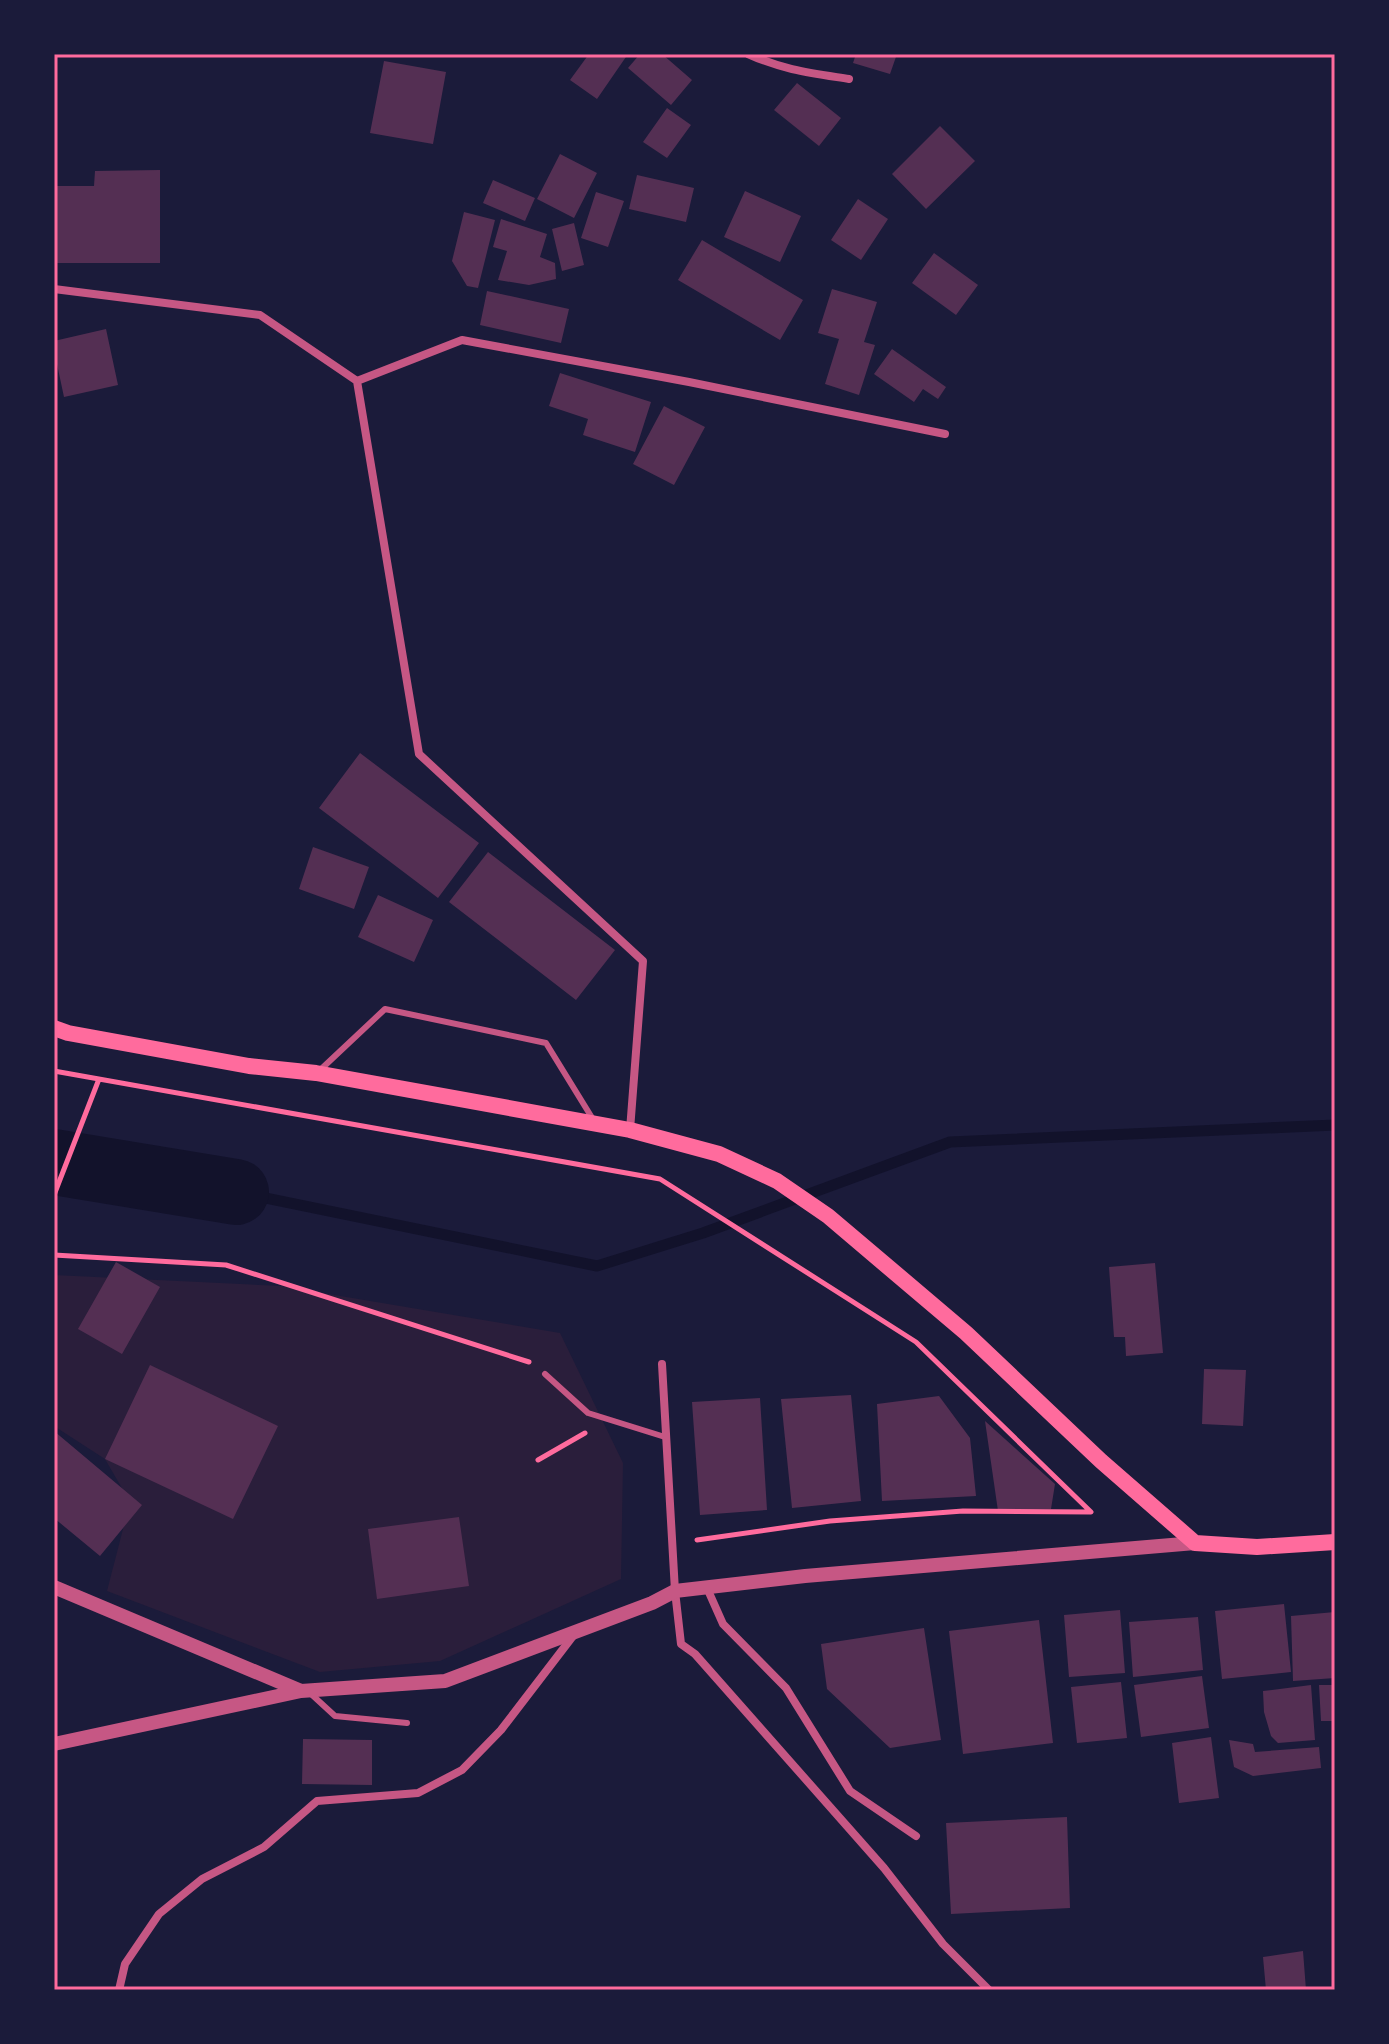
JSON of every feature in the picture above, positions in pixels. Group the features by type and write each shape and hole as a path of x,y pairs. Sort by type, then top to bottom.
{"main road":[{"path":"54,1028 249,1066 316,1073 630,1130 719,1154 777,1181 828,1216 966,1333 1101,1461 1195,1543 1257,1547 1335,1542"}],"street":[{"path":"748,54 774,66 849,79"},
{"path":"54,289 260,315 357,381 419,754 643,961 630,1130"},
{"path":"357,381 462,340 945,434"},
{"path":"662,1364 681,1644 706,1666 884,1868 943,1944 989,1990"},
{"path":"54,1744 304,1691 445,1681 652,1603 675,1591 805,1576 1195,1543"},
{"path":"54,1587 304,1691"},
{"path":"707,1588 723,1624 786,1688 850,1791 916,1836"},
{"path":"119,1990 125,1964 159,1914 202,1879 264,1847 317,1801 418,1793 462,1770 501,1730 576,1632"}],"lane":[{"path":"316,1073 385,1009 546,1043 596,1124"},
{"path":"545,1374 588,1413 665,1437"},
{"path":"304,1691 335,1716 407,1723"}],"path":[{"path":"54,1071 660,1179 916,1342 1091,1512 963,1511 844,1520 697,1540"},
{"path":"54,1195 99,1079"},
{"path":"54,1255 226,1265 535,1364 545,1374"}],"shaded area":[{"path":"54,1275 281,1286 560,1333 623,1463 621,1579 440,1661 320,1672 107,1591 130,1502 105,1459 54,1426"}],"building":[{"path":"589,54 628,54 597,99 570,80"},
{"path":"640,54 662,54 692,80 671,105 628,68"},
{"path":"856,54 897,54 890,74 853,63"},
{"path":"384,61 446,72 433,144 370,133"},
{"path":"797,83 841,118 819,146 774,110"},
{"path":"667,108 691,125 667,158 643,142"},
{"path":"940,126 975,161 926,209 892,174"},
{"path":"560,154 597,173 574,218 537,199"},
{"path":"160,170 160,263 54,263 54,186 94,186 95,171"},
{"path":"637,175 694,188 686,222 629,209"},
{"path":"493,180 535,198 525,221 483,203"},
{"path":"745,191 801,216 780,262 724,237"},
{"path":"596,192 624,201 608,247 581,238"},
{"path":"858,199 888,219 861,260 831,240"},
{"path":"464,212 495,220 478,288 467,286 452,261"},
{"path":"501,219 547,234 540,257 555,263 556,279 529,285 498,280 507,251 493,247"},
{"path":"574,223 584,265 562,271 552,229"},
{"path":"702,240 803,300 780,340 678,280"},
{"path":"934,253 978,285 956,315 912,283"},
{"path":"832,289 877,302 864,342 875,345 859,395 825,384 839,339 818,333"},
{"path":"487,291 569,309 561,343 480,325"},
{"path":"106,329 118,385 64,397 54,341"},
{"path":"892,349 946,387 938,399 923,389 914,402 874,374"},
{"path":"560,373 651,402 635,452 583,435 588,419 549,406"},
{"path":"664,406 705,427 674,485 633,464"},
{"path":"360,753 479,843 438,898 319,808"},
{"path":"313,847 369,867 354,909 299,889"},
{"path":"488,852 615,950 576,1000 449,902"},
{"path":"378,895 433,920 414,962 358,937"},
{"path":"116,1262 160,1287 122,1354 78,1329"},
{"path":"1155,1263 1163,1353 1126,1356 1125,1337 1114,1337 1109,1267"},
{"path":"150,1365 278,1426 233,1519 105,1459"},
{"path":"1204,1369 1246,1370 1243,1426 1202,1424"},
{"path":"851,1395 861,1501 792,1508 781,1399"},
{"path":"939,1396 970,1438 976,1496 882,1501 877,1404"},
{"path":"760,1398 767,1510 700,1515 692,1402"},
{"path":"985,1421 1055,1484 1051,1509 998,1511"},
{"path":"54,1431 142,1505 100,1556 54,1518"},
{"path":"459,1517 469,1586 377,1599 368,1529"},
{"path":"1284,1604 1291,1672 1222,1679 1215,1611"},
{"path":"1120,1610 1125,1673 1069,1677 1064,1615"},
{"path":"1335,1612 1335,1678 1293,1681 1291,1616"},
{"path":"1198,1617 1203,1670 1133,1677 1129,1622"},
{"path":"1039,1620 1053,1743 963,1754 949,1631"},
{"path":"924,1628 941,1740 890,1748 827,1689 821,1644"},
{"path":"1202,1676 1209,1728 1141,1737 1134,1685"},
{"path":"1121,1682 1127,1738 1077,1743 1071,1687"},
{"path":"1311,1685 1315,1740 1278,1743 1271,1736 1264,1712 1263,1691"},
{"path":"1319,1685 1335,1685 1335,1721 1321,1721"},
{"path":"1211,1737 1219,1798 1179,1803 1172,1743"},
{"path":"303,1739 372,1740 372,1785 302,1784"},
{"path":"1229,1740 1253,1744 1255,1752 1319,1747 1321,1768 1253,1776 1234,1767"},
{"path":"1067,1817 1070,1908 951,1914 946,1823"},
{"path":"1303,1951 1306,1990 1266,1990 1263,1957"}],"waterway":[{"path":"236,1192 597,1266 703,1233 950,1142 1335,1125"},
{"path":"54,1162 236,1192"}]}
